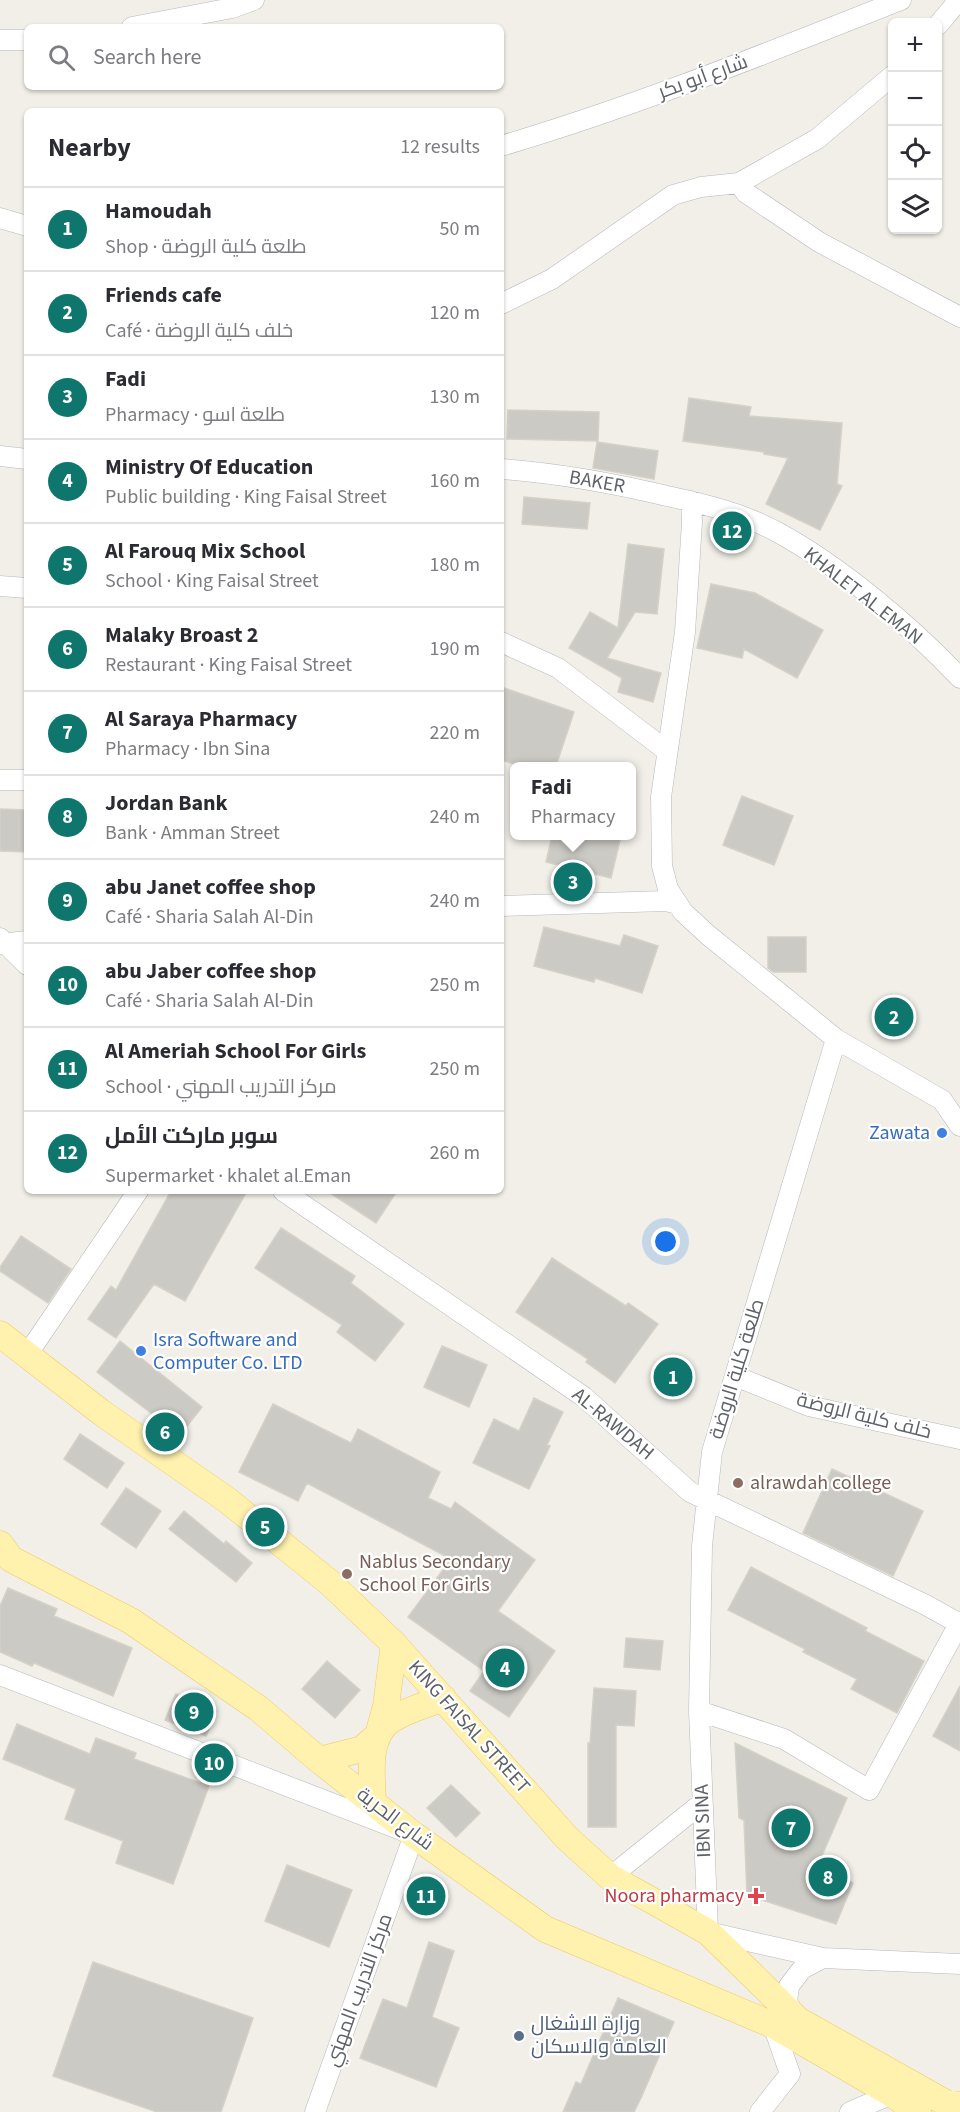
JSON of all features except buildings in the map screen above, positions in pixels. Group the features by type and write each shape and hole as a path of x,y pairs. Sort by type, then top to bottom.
{"main road":[{"name":"KING FAISAL STREET","path":"0,1334 102,1413 227,1500 329,1582 394,1644 567,1838 610,1877 708,1932 798,2020 953,2104"},
{"name":"شارع الحرية","path":"0,1544 11,1558 131,1620 258,1708 414,1835 545,1929 773,2025 892,2094 918,2112"},
{"path":"373,1802 372,1754 386,1706 394,1644"},
{"path":"320,1760 362,1749 390,1720 442,1698"}],"street":[{"path":"148,24 232,8 254,0"},
{"name":"شارع أبو بكر","path":"504,145 578,123 775,50 901,0"},
{"path":"942,20 959,0"},
{"path":"0,40 24,39"},
{"path":"504,303 552,279 673,195 701,187 739,183 816,139 888,79"},
{"path":"739,183 746,193 819,242 960,317"},
{"path":"0,218 24,225"},
{"path":"0,456 24,459"},
{"name":"BAKER","path":"504,469 605,482 691,501"},
{"path":"691,501 692,522 685,632 661,797 662,866 668,889 693,922 836,1039 942,1100 960,1126"},
{"name":"KHALET AL ِEMAN","path":"691,501 741,516 778,532 828,563 884,608 960,678"},
{"path":"0,586 24,588"},
{"path":"504,643 558,668 667,751"},
{"path":"0,780 24,780"},
{"path":"504,906 666,901 678,904"},
{"path":"2,942 24,941"},
{"path":"2,942 24,962"},
{"name":"طلعة كلية الروضة","path":"699,1711 702,1546 712,1452 836,1039"},
{"path":"27,1355 136,1194"},
{"name":"AL-RAWDAH","path":"287,1194 584,1397 690,1492 960,1623"},
{"name":"خلف كلية الروضة","path":"735,1376 809,1406 960,1438"},
{"path":"699,1711 784,1739 869,1790 960,1623"},
{"path":"1,1678 414,1835"},
{"name":"IBN SINA","path":"699,1711 708,1932"},
{"path":"610,1877 702,1803"},
{"name":"مركز التدريب المهني","path":"315,2112 414,1835"},
{"path":"708,1932 823,1958 960,1964"},
{"path":"798,2020 787,2002 789,1986 802,1969 823,1958"},
{"path":"760,2112 790,2074 773,2025"},
{"path":"850,2112 892,2094"}],"place":[{"name":"سوبر ماركت الأمل","path":"732,531"},
{"name":"Fadi","path":"573,882"},
{"name":"Friends cafe","path":"894,1017"},
{"name":"Zawata","path":"942,1133"},
{"name":"Isra Software and Computer Co. LTD","path":"141,1351"},
{"name":"Hamoudah","path":"673,1377"},
{"name":"Malaky Broast 2","path":"165,1432"},
{"name":"alrawdah college","path":"738,1483"},
{"name":"Al Farouq Mix School","path":"265,1527"},
{"name":"Nablus Secondary School For Girls","path":"347,1574"},
{"name":"Ministry Of Education","path":"505,1668"},
{"name":"abu Janet coffee shop","path":"194,1712"},
{"name":"abu Jaber coffee shop","path":"214,1763"},
{"name":"Al Saraya Pharmacy","path":"791,1828"},
{"name":"Jordan Bank","path":"828,1877"},
{"name":"Al Ameriah School For Girls","path":"426,1896"},
{"name":"Noora pharmacy","path":"756,1896"},
{"name":"وزارة الاشغال العامة والاسكان","path":"519,2036"}]}
